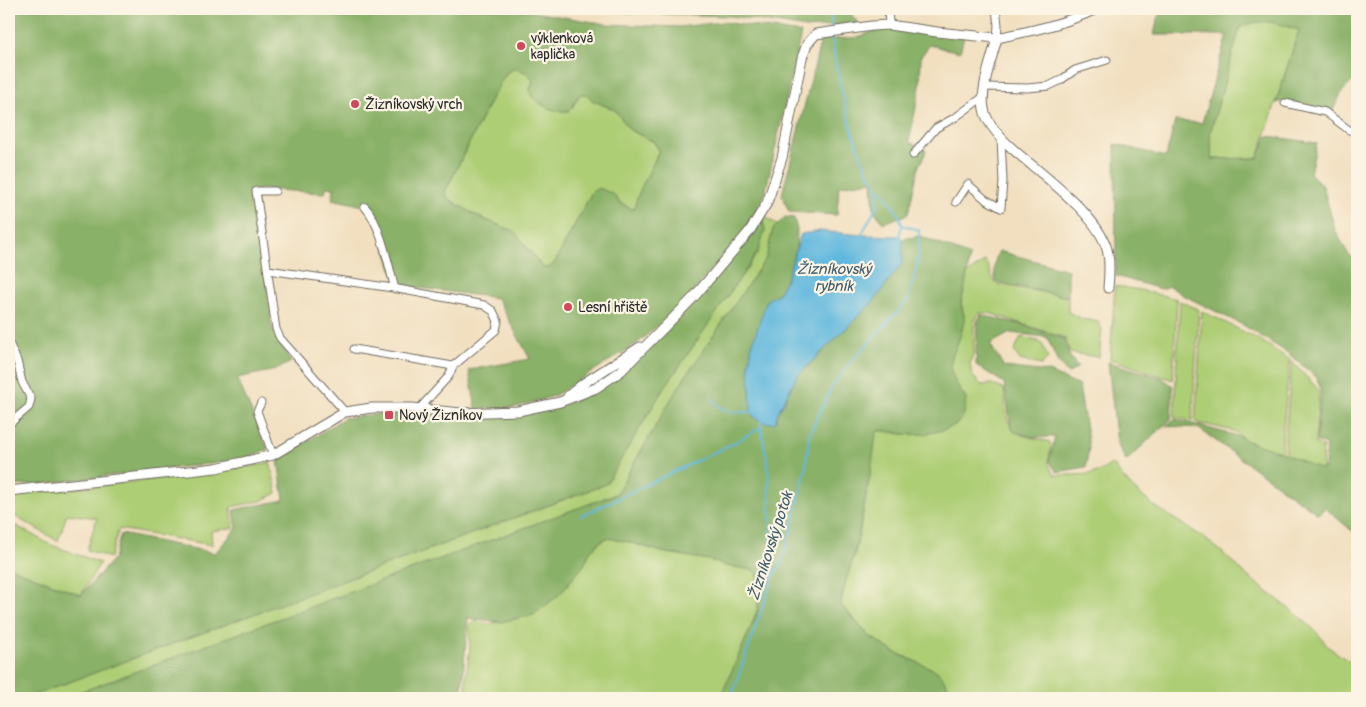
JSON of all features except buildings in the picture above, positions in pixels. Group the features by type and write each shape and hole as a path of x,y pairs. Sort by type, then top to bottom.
{"street":[{"path":"888,9 889,25"},
{"path":"996,9 998,25 983,97 984,111 1001,139 1072,201 1094,224 1104,241 1108,254 1108,288"},
{"path":"9,491 216,468 273,455 346,412 372,408 461,412 518,411 560,402 584,382 650,341 700,290 749,232 767,203 782,158 802,58 807,44 816,34 889,25 996,38 1043,29 1096,9"},
{"path":"985,87 1027,88 1049,86 1075,70 1107,60"},
{"path":"913,155 936,128 983,97"},
{"path":"1285,103 1325,112 1349,130 1357,131"},
{"path":"956,202 968,184 985,199 1000,208 1003,180 1001,139"},
{"path":"275,191 256,191 276,329 280,338 346,412"},
{"path":"365,207 370,212 379,233 395,289"},
{"path":"268,270 395,289 484,305 493,311 498,321 496,330 453,366 449,376 419,409"},
{"path":"9,343 17,361 22,382 30,399 29,407 9,424"},
{"path":"354,349 453,366"},
{"path":"261,403 257,410 273,455"}],"green space":[{"path":"9,9 516,9 606,24 679,27 722,22 801,33 765,194 745,230 686,300 639,342 554,396 516,407 476,409 469,370 530,359 497,298 397,285 373,208 332,199 334,188 326,187 325,193 260,189 255,193 272,327 291,362 276,370 237,378 268,449 240,460 42,484 9,486","holes":["516,69 529,75 533,81 530,89 531,96 544,106 553,110 569,111 580,94 586,94 592,100 615,110 630,130 654,142 659,150 634,209 620,203 613,194 599,188 592,192 554,264 548,268 543,268 514,231 481,218 455,203 447,197 445,192 493,95 507,72"]},
{"path":"605,9 851,9 852,16 859,24 806,28 732,16 628,13"},
{"path":"1160,9 1357,9 1357,77 1342,92 1331,114 1284,101 1276,103 1299,30 1276,23 1257,22 1240,27 1210,133 1212,159 1258,158 1267,136 1317,143 1310,173 1323,186 1335,230 1350,257 1357,259 1357,535 1325,508 1318,514 1198,428 1166,426 1174,419 1241,437 1322,470 1322,468 1325,468 1326,445 1316,441 1321,390 1317,378 1288,353 1245,326 1169,286 1161,289 1116,276 1115,144 1166,157 1175,121 1202,123 1227,35 1154,35"},
{"path":"1269,21 1299,30 1258,158 1212,159 1210,133 1240,27 1250,23"},
{"path":"881,26 964,36 960,52 930,45 921,56 920,87 909,142 926,150 923,160 919,165 908,214 883,223 874,210 872,181 839,186 837,215 789,212 782,195 821,40 861,37"},
{"path":"513,69 529,75 533,81 530,89 572,108 580,94 586,94 592,100 615,110 630,130 654,142 659,150 634,209 620,203 613,194 592,192 554,264 548,268 543,268 514,231 481,218 455,203 447,197 445,192 493,95 507,72"},
{"path":"764,216 778,225 773,230 766,258 642,449 616,494 64,698 26,698 606,484 626,439 676,371 758,252 765,230 762,217"},
{"path":"762,217 765,230 758,252 661,393 606,484 26,698 9,698 9,567 81,595 114,558 121,534 215,553 237,528 234,510 284,500 278,460 344,418 387,413 519,414 561,406 597,390 623,373"},
{"path":"785,217 794,218 797,230 796,251 786,280 778,294 767,301 752,345 749,365 751,413 755,418 767,423 781,408 797,376 873,302 901,264 903,239 920,236 970,256 961,302 964,321 951,366 952,375 966,399 965,411 960,421 955,425 934,432 901,434 878,431 876,434 871,471 856,547 842,595 841,605 869,636 894,652 940,674 956,698 720,698 757,613 760,589 758,576 753,570 662,552 629,542 607,538 590,551 584,565 558,596 533,615 501,622 468,618 461,698 64,698 616,494 677,389 766,258 773,229"},
{"path":"999,251 1068,270 1068,297 996,282 994,266"},
{"path":"985,261 992,278 997,284 1068,297 1068,312 1083,319 1098,322 1102,329 1099,357 1070,353 1065,338 989,313 979,313 974,323 974,353 970,364 972,375 981,385 992,384 1004,389 1008,421 1011,427 1022,435 1050,442 1051,447 1048,461 1055,475 1092,473 1111,464 1114,465 1123,478 1146,499 1215,547 1245,574 1306,622 1327,646 1357,667 1357,698 956,698 940,674 894,652 869,636 841,605 857,545 876,434 878,431 901,434 923,433 959,422 966,399 954,382 950,371 950,359 959,338 964,315 961,303 967,274"},
{"path":"1115,286 1177,299 1173,380 1110,359"},
{"path":"1180,301 1199,310 1192,421 1174,417"},
{"path":"1202,311 1260,340 1290,360 1282,437 1283,454 1247,441 1234,431 1195,422"},
{"path":"981,315 1019,324 1064,339 1069,355 1078,367 1068,374 1057,361 1047,337 1010,333 990,344 1004,367 1049,372 1079,386 1089,447 1086,467 1057,472 1049,461 1055,437 1034,437 1014,432 1011,427 1004,383 976,365 977,322"},
{"path":"1021,337 1041,342 1048,358 1041,365 1020,360 1014,351"},
{"path":"1108,362 1162,378 1173,386 1171,419 1126,461 1117,444"},
{"path":"1292,362 1319,390 1315,443 1323,447 1322,470 1286,455 1285,437"},
{"path":"270,462 277,493 261,501 231,507 234,528 211,531 212,545 119,529 110,558 87,550 97,518 67,514 58,541 9,513 14,495 166,478 254,466"},
{"path":"9,522 49,544 100,563 81,595 9,567"},
{"path":"607,538 618,539 662,552 753,570 757,574 760,587 759,602 754,619 748,637 720,698 470,698 466,687 466,675 471,622 489,624 533,615 584,565 595,545"}],"water":[{"name":"Žizníkovský rybník","path":"820,231 898,236 903,239 902,264 873,302 797,376 777,414 776,421 774,423 767,423 755,418 751,413 749,365 752,345 767,300 778,294 786,280 801,234"}],"waterway":[{"name":"Žizníkovský potok","path":"830,9 832,30"},
{"name":"Žizníkovský potok","path":"731,698 773,577 781,565 806,468 809,435 832,387 851,362 908,300 918,262 919,230 902,225 896,210 871,177 861,155 845,104 832,35"},
{"path":"860,237 877,206 877,189"},
{"path":"899,238 902,225"},
{"path":"712,399 721,408 729,412 752,412"},
{"path":"761,421 768,466 773,577"},
{"path":"581,516 734,443 760,428"}],"place":[{"name":"výklenková kaplička","path":"521,46"},
{"name":"Žizníkovský vrch","path":"355,104"},
{"name":"Lesní hřiště","path":"568,307"},
{"name":"Nový Žizníkov","path":"389,415"}]}
